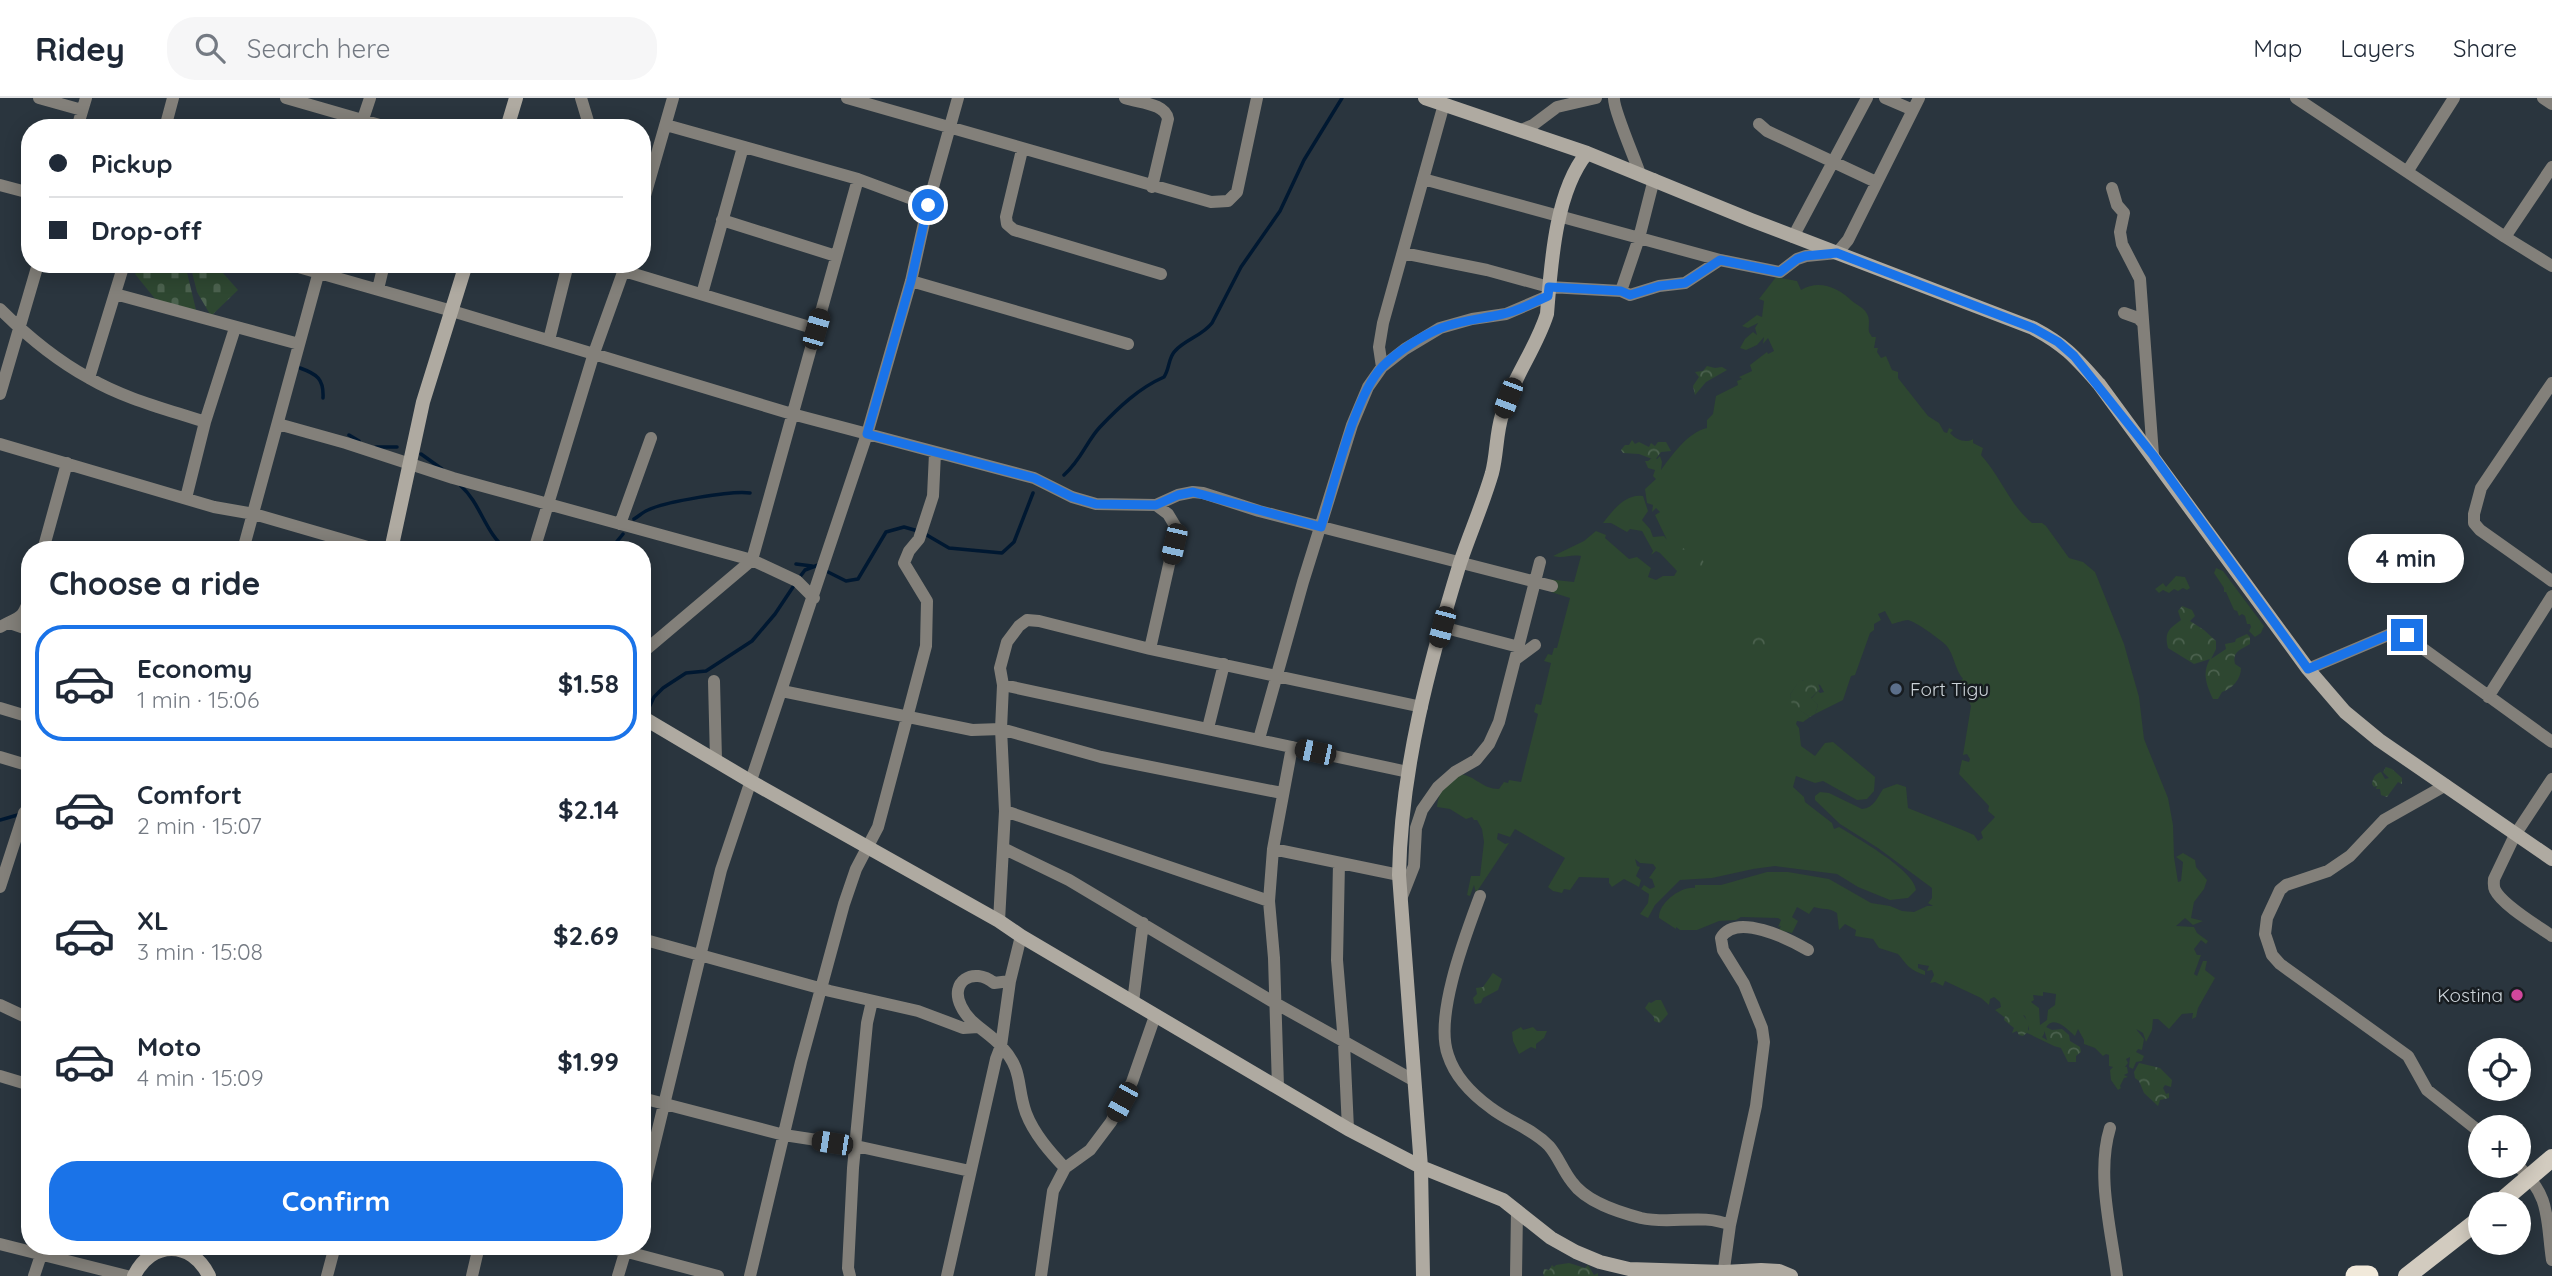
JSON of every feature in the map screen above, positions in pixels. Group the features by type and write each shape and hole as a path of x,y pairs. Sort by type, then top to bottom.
{"highway":[{"path":"2356,1276 2368,1276"}],"main road":[{"path":"2531,1168 2552,1158"},
{"path":"2507,1192 2518,1178"},
{"path":"2407,1276 2468,1228"}],"street":[{"path":"39,98 84,104"},
{"path":"167,119 173,98"},
{"path":"286,98 347,119"},
{"path":"363,119 370,98"},
{"path":"510,119 516,98"},
{"path":"581,98 587,119"},
{"path":"651,176 673,98"},
{"path":"846,98 877,102 1022,150 1211,202 1228,201 1237,192 1257,98"},
{"path":"651,1159 721,870 867,434 911,281 928,205 958,98"},
{"path":"1125,98 1161,107 1167,113 1168,119 1152,187"},
{"path":"1425,98 1587,153 1793,237 2033,328 2058,342 2099,384 2308,669 2345,712 2370,733 2552,859"},
{"path":"1521,130 1533,125 1557,107 1596,98"},
{"path":"1614,98 1614,105 1640,174"},
{"path":"1793,237 1867,98"},
{"path":"1885,98 1913,110"},
{"path":"1423,179 1720,260 1780,272 1805,256 1837,253 1848,240 1919,98"},
{"path":"2297,98 2311,102 2407,172 2552,266"},
{"path":"2407,172 2454,98"},
{"path":"2543,98 2552,104"},
{"path":"1382,367 1379,347 1444,104"},
{"path":"1759,124 1767,131 1876,183"},
{"path":"666,125 858,179 928,205"},
{"path":"702,294 743,147"},
{"path":"1022,150 1006,217 1007,224 1014,230 1161,274"},
{"path":"1423,1276 1421,1167 1399,875 1399,845 1408,772 1442,627 1492,472 1501,417 1515,380 1543,327 1560,217 1575,168 1587,153"},
{"path":"651,155 657,157"},
{"path":"2505,237 2552,167"},
{"path":"651,645 752,560 858,179"},
{"path":"1621,291 1639,238 1654,179"},
{"path":"0,185 21,191"},
{"path":"2112,188 2117,205 2124,213 2120,232 2122,244 2140,279 2153,455"},
{"path":"722,220 836,256"},
{"path":"1403,253 1487,270 1549,292 1621,291 1630,295 1659,286 1685,283 1720,260"},
{"path":"0,394 35,273"},
{"path":"89,378 121,273"},
{"path":"246,541 319,273"},
{"path":"332,273 792,414 1034,478 1072,497 1096,504 1156,505 1178,495 1203,493 1321,527 1552,586"},
{"path":"378,289 382,273"},
{"path":"393,541 424,402 463,273"},
{"path":"549,340 566,273"},
{"path":"537,541 594,353 623,273"},
{"path":"640,273 816,329"},
{"path":"911,281 1128,344"},
{"path":"1259,739 1275,676 1321,527 1353,425 1368,387 1382,367 1405,349 1440,328 1472,319 1506,314 1549,292"},
{"path":"115,294 299,344"},
{"path":"0,309 19,329 89,378 139,400 205,422"},
{"path":"2124,313 2138,318 2143,324"},
{"path":"186,498 205,422 235,328"},
{"path":"2551,385 2481,488 2474,523 2552,581"},
{"path":"278,424 548,505 752,560 797,581 814,598"},
{"path":"622,525 651,439"},
{"path":"0,444 214,507 254,514 347,541"},
{"path":"750,1276 821,988 856,869 878,827 926,646 927,601 904,563 909,551 919,539 933,496 935,453"},
{"path":"46,541 67,463"},
{"path":"1150,649 1177,529 1168,514 1156,505"},
{"path":"1401,900 1414,866 1416,828 1422,810 1438,787 1455,772 1476,760 1489,744 1499,722 1540,562"},
{"path":"2488,698 2552,596"},
{"path":"5,625 21,617"},
{"path":"999,920 1005,811 1001,729 1003,685 1000,668 1007,642 1027,620 1422,707"},
{"path":"1442,627 1517,653 1535,645"},
{"path":"2308,669 2400,632 2552,742"},
{"path":"1208,728 1224,664"},
{"path":"714,681 716,760"},
{"path":"1003,685 1408,772"},
{"path":"782,691 972,730 1001,729 1101,757 1282,793"},
{"path":"0,708 21,714"},
{"path":"651,722 750,781 999,920 1021,936 1348,1129 1421,1167 1485,1191 1517,1210 1551,1238 1600,1262 1629,1269 1723,1274 1761,1270 1779,1271 1791,1276"},
{"path":"1278,1087 1269,901 1273,849 1292,747"},
{"path":"0,757 21,763"},
{"path":"2552,779 2515,835 2494,878 2495,891 2552,936"},
{"path":"2446,785 2384,820 2350,856 2328,871 2286,885 2280,890 2267,918 2265,934 2272,955 2280,964 2408,1056 2427,1090 2468,1122"},
{"path":"1005,811 1269,901"},
{"path":"0,887 21,822"},
{"path":"1004,849 1069,880 1275,1003 1413,1080"},
{"path":"1273,849 1399,875"},
{"path":"1339,863 1337,960 1348,1129"},
{"path":"1480,896 1461,948 1444,1030 1447,1055 1455,1072 1491,1109 1537,1136 1550,1147 1573,1184 1588,1199 1643,1218 1684,1221 1703,1218 1730,1225"},
{"path":"1133,1002 1143,923"},
{"path":"1723,1274 1730,1225 1747,1154 1764,1042 1762,1028 1744,984 1723,950 1721,938 1727,931 1735,928 1751,928 1785,937 1808,950"},
{"path":"947,1276 1001,1046 1010,981 1021,936"},
{"path":"651,942 821,988 918,1011 963,1028 978,1027"},
{"path":"1010,981 994,983 986,976 969,976 958,990 962,1009 1012,1057 1019,1074 1026,1112 1038,1134 1065,1168"},
{"path":"848,1273 856,1146 867,1023 872,1001"},
{"path":"0,1005 21,1015"},
{"path":"1041,1276 1053,1191 1065,1168 1090,1150 1111,1122 1132,1082 1155,1016"},
{"path":"0,1076 21,1082"},
{"path":"651,1100 784,1135 856,1146 970,1171"},
{"path":"2110,1128 2104,1148 2103,1172 2118,1276"},
{"path":"2529,1178 2544,1198 2552,1260"},
{"path":"1517,1210 1517,1276"},
{"path":"0,1244 21,1248"},
{"path":"34,1276 41,1255"},
{"path":"56,1255 127,1276"},
{"path":"134,1276 151,1255"},
{"path":"192,1255 203,1264 209,1276"},
{"path":"327,1276 333,1255"},
{"path":"472,1276 477,1255"},
{"path":"618,1276 624,1255"},
{"path":"646,1255 718,1276"}],"green space":[{"path":"187,273 197,314 160,305 135,274"},
{"path":"192,273 223,273 238,290 211,316 197,292"},
{"path":"1776,277 1797,281 1801,290 1815,285 1828,286 1861,307 1868,316 1869,332 1872,337 1876,337 1874,348 1878,348 1877,352 1881,358 1886,356 1892,370 1898,372 1898,378 1928,416 1939,423 1944,432 1947,433 1949,428 1953,430 1950,433 1955,437 1964,441 1973,439 1973,443 1983,448 1981,455 2024,516 2032,523 2046,526 2069,558 2083,562 2095,572 2124,644 2139,697 2144,739 2168,798 2178,882 2181,881 2183,862 2176,857 2183,853 2195,860 2196,867 2207,880 2194,902 2191,918 2203,921 2193,925 2185,918 2176,926 2194,927 2197,933 2208,941 2206,944 2201,940 2194,949 2197,955 2201,955 2194,974 2197,976 2203,961 2207,961 2205,970 2215,978 2198,1008 2196,1017 2192,1019 2193,1013 2182,1014 2169,1029 2158,1019 2153,1019 2152,1030 2146,1042 2143,1033 2136,1029 2144,1039 2142,1050 2138,1049 2136,1052 2144,1056 2142,1061 2136,1062 2133,1069 2129,1067 2130,1057 2126,1059 2128,1063 2125,1067 2128,1073 2124,1075 2128,1077 2124,1078 2118,1090 2111,1080 2110,1070 2113,1067 2109,1066 2109,1055 2103,1056 2095,1048 2084,1044 2078,1029 2075,1036 2062,1025 2050,1023 2042,1037 2054,1040 2054,1046 2027,1033 2029,1029 2025,1016 2017,1013 2004,1017 1995,1010 2001,1007 1994,997 1990,999 1989,1005 1981,998 1945,981 1943,986 1930,983 1934,975 1932,970 1927,971 1929,966 1918,964 1918,968 1925,971 1925,975 1914,971 1898,954 1879,948 1873,939 1855,936 1856,930 1845,924 1839,930 1837,913 1831,910 1814,907 1809,914 1797,907 1792,917 1798,921 1792,933 1779,930 1781,920 1778,918 1741,917 1719,921 1697,930 1680,930 1659,918 1666,902 1683,890 1695,888 1695,885 1721,885 1767,872 1788,872 1829,879 1871,903 1902,911 1914,912 1933,906 1928,903 1932,898 1932,888 1840,824 1815,800 1815,796 1820,792 1829,793 1862,809 1870,807 1883,789 1897,784 1906,787 1908,808 1974,835 1978,841 1983,838 1981,832 1995,817 1988,811 1989,806 1959,774 1962,760 1969,762 1970,759 1967,754 1963,755 1971,706 1960,681 1963,679 1949,649 1934,635 1911,621 1892,624 1885,611 1878,614 1881,620 1874,624 1874,630 1870,633 1843,700 1815,714 1818,705 1811,699 1818,691 1824,692 1820,685 1800,680 1790,695 1793,705 1810,717 1803,722 1797,721 1796,724 1801,746 1815,756 1825,743 1833,742 1875,777 1874,791 1867,799 1857,800 1823,781 1815,783 1796,776 1793,787 1804,797 1805,802 1832,823 1834,829 1839,827 1884,855 1906,873 1916,890 1908,898 1890,900 1858,887 1837,874 1775,866 1712,878 1680,880 1655,905 1648,918 1640,914 1648,903 1649,894 1641,889 1644,885 1650,889 1655,887 1649,878 1656,868 1653,864 1640,863 1635,859 1640,867 1636,876 1641,880 1639,887 1624,879 1612,887 1609,878 1579,877 1570,890 1564,889 1562,893 1553,891 1548,887 1565,858 1515,829 1510,837 1498,833 1497,839 1505,844 1509,843 1476,893 1474,885 1470,896 1467,895 1471,876 1480,876 1484,842 1482,829 1472,817 1466,819 1450,809 1437,807 1438,801 1444,788 1460,774 1499,789 1509,780 1521,782 1538,714 1534,712 1536,704 1541,705 1551,663 1544,661 1548,654 1552,655 1554,648 1557,648 1570,598 1551,592 1552,588 1546,579 1574,582 1581,556 1553,556 1584,541 1596,531 1606,535 1605,538 1629,559 1637,557 1651,568 1648,577 1656,580 1663,576 1674,576 1677,571 1660,553 1656,551 1651,555 1653,551 1642,531 1630,529 1627,532 1611,523 1603,523 1626,500 1643,496 1648,511 1642,520 1653,537 1664,536 1667,540 1655,515 1660,512 1656,508 1652,512 1653,505 1647,503 1645,489 1656,479 1653,476 1655,470 1648,468 1645,461 1660,456 1661,470 1687,439 1707,428 1707,420 1713,414 1716,396 1738,385 1737,381 1742,379 1739,377 1752,371 1750,365 1767,352 1768,354 1774,351 1768,338 1763,344 1764,337 1757,345 1746,350 1740,348 1753,332 1757,335 1755,328 1758,323 1748,328 1742,326 1757,315 1762,317 1764,301 1759,299","holes":["2043,992 2056,994 2055,1005 2048,1010 2047,1020 2040,1025 2039,1008 2031,1002 2034,1000 2033,995 2043,996"]},
{"path":"1707,366 1727,370 1706,382 1695,395 1693,386 1699,377 1695,372 1703,371"},
{"path":"1632,440 1635,444 1639,442 1649,447 1651,443 1655,446 1658,442 1666,442 1671,451 1661,452 1655,460 1639,454 1623,453 1621,450"},
{"path":"1683,548 1694,555 1701,553 1704,564 1695,570 1682,567 1679,559 1675,558 1675,552"},
{"path":"2216,568 2223,571 2264,626 2261,633 2255,637 2249,631 2251,627 2245,616 2239,616 2234,610 2214,573"},
{"path":"2176,576 2185,577 2190,588 2178,591 2174,589 2169,593 2163,590 2159,593 2155,589 2163,583 2166,587"},
{"path":"2182,606 2192,610 2195,616 2190,621 2216,641 2216,649 2211,659 2226,649 2225,644 2235,642 2247,634 2250,637 2250,644 2235,657 2235,664 2241,668 2238,680 2222,692 2218,699 2213,699 2206,679 2210,659 2194,664 2168,648 2167,634 2181,620 2178,611"},
{"path":"1756,634 1768,636 1768,645 1763,651 1757,649 1757,646 1748,649 1741,638 1755,638"},
{"path":"1808,677 1816,678 1820,689 1811,698 1818,705 1815,714 1810,717 1792,705 1790,695 1800,679 1803,681"},
{"path":"2386,767 2402,778 2402,784 2398,782 2387,797 2381,795 2380,789 2376,789 2377,786 2372,784 2375,776 2381,772 2385,779 2389,778 2383,772"},
{"path":"1493,973 1502,979 1498,990 1483,998 1481,1003 1475,1004 1473,998 1477,994 1476,988 1483,987"},
{"path":"1661,1000 1668,1014 1660,1023 1654,1021 1654,1017 1645,1008 1649,1002"},
{"path":"2020,1011 2028,1022 2028,1032 2023,1036 2017,1031 2012,1033 2014,1028 2004,1020 2010,1012 2013,1014"},
{"path":"1521,1027 1523,1030 1533,1027 1537,1031 1547,1031 1544,1038 1536,1044 1536,1049 1531,1047 1519,1054 1512,1032"},
{"path":"2046,1027 2052,1030 2062,1029 2069,1035 2070,1041 2080,1047 2081,1052 2076,1056 2076,1062 2068,1062 2061,1048 2054,1046 2053,1040 2047,1040 2044,1029"},
{"path":"2139,1063 2160,1068 2172,1080 2171,1087 2165,1085 2163,1088 2166,1094 2169,1093 2169,1098 2160,1100 2158,1106 2144,1093 2135,1078 2134,1072"},
{"path":"1569,1263 1585,1268 1588,1265 1594,1275 1598,1273 1598,1276 1544,1276 1544,1269 1549,1270 1552,1265 1554,1267"}],"waterway":[{"path":"1064,475 1107,420 1138,392 1164,377 1175,351 1212,323 1241,267 1280,211 1304,160 1342,98"},
{"path":"300,368 318,378 323,398"},
{"path":"349,435 359,441"},
{"path":"376,447 397,447"},
{"path":"421,454 442,469"},
{"path":"461,486 474,501 498,541"},
{"path":"634,519 648,510 668,504 714,495 750,493"},
{"path":"925,534 949,548 1002,553 1014,542 1033,493"},
{"path":"824,570 846,581 858,579 886,532 904,527 918,531"},
{"path":"617,541 623,534"},
{"path":"796,564 812,566"},
{"path":"799,578 805,570 818,565"},
{"path":"651,703 663,688 686,673 706,671 752,641 775,614 795,584"},
{"path":"0,820 21,814"}],"place":[{"name":"Fort Tigu","path":"1896,689"},
{"name":"Kostina","path":"2517,995"}],"route":[{"path":"928,205 911,281 867,434 1034,478 1072,497 1096,504 1156,505 1178,495 1203,493 1321,527 1353,425 1368,387 1382,367 1405,349 1440,328 1472,319 1506,314 1548,296 1549,287 1621,291 1634,295 1659,286 1685,283 1720,260 1780,272 1805,256 1837,253 2033,328 2058,342 2074,356 2153,455 2308,669 2393,633 2407,635"}]}
